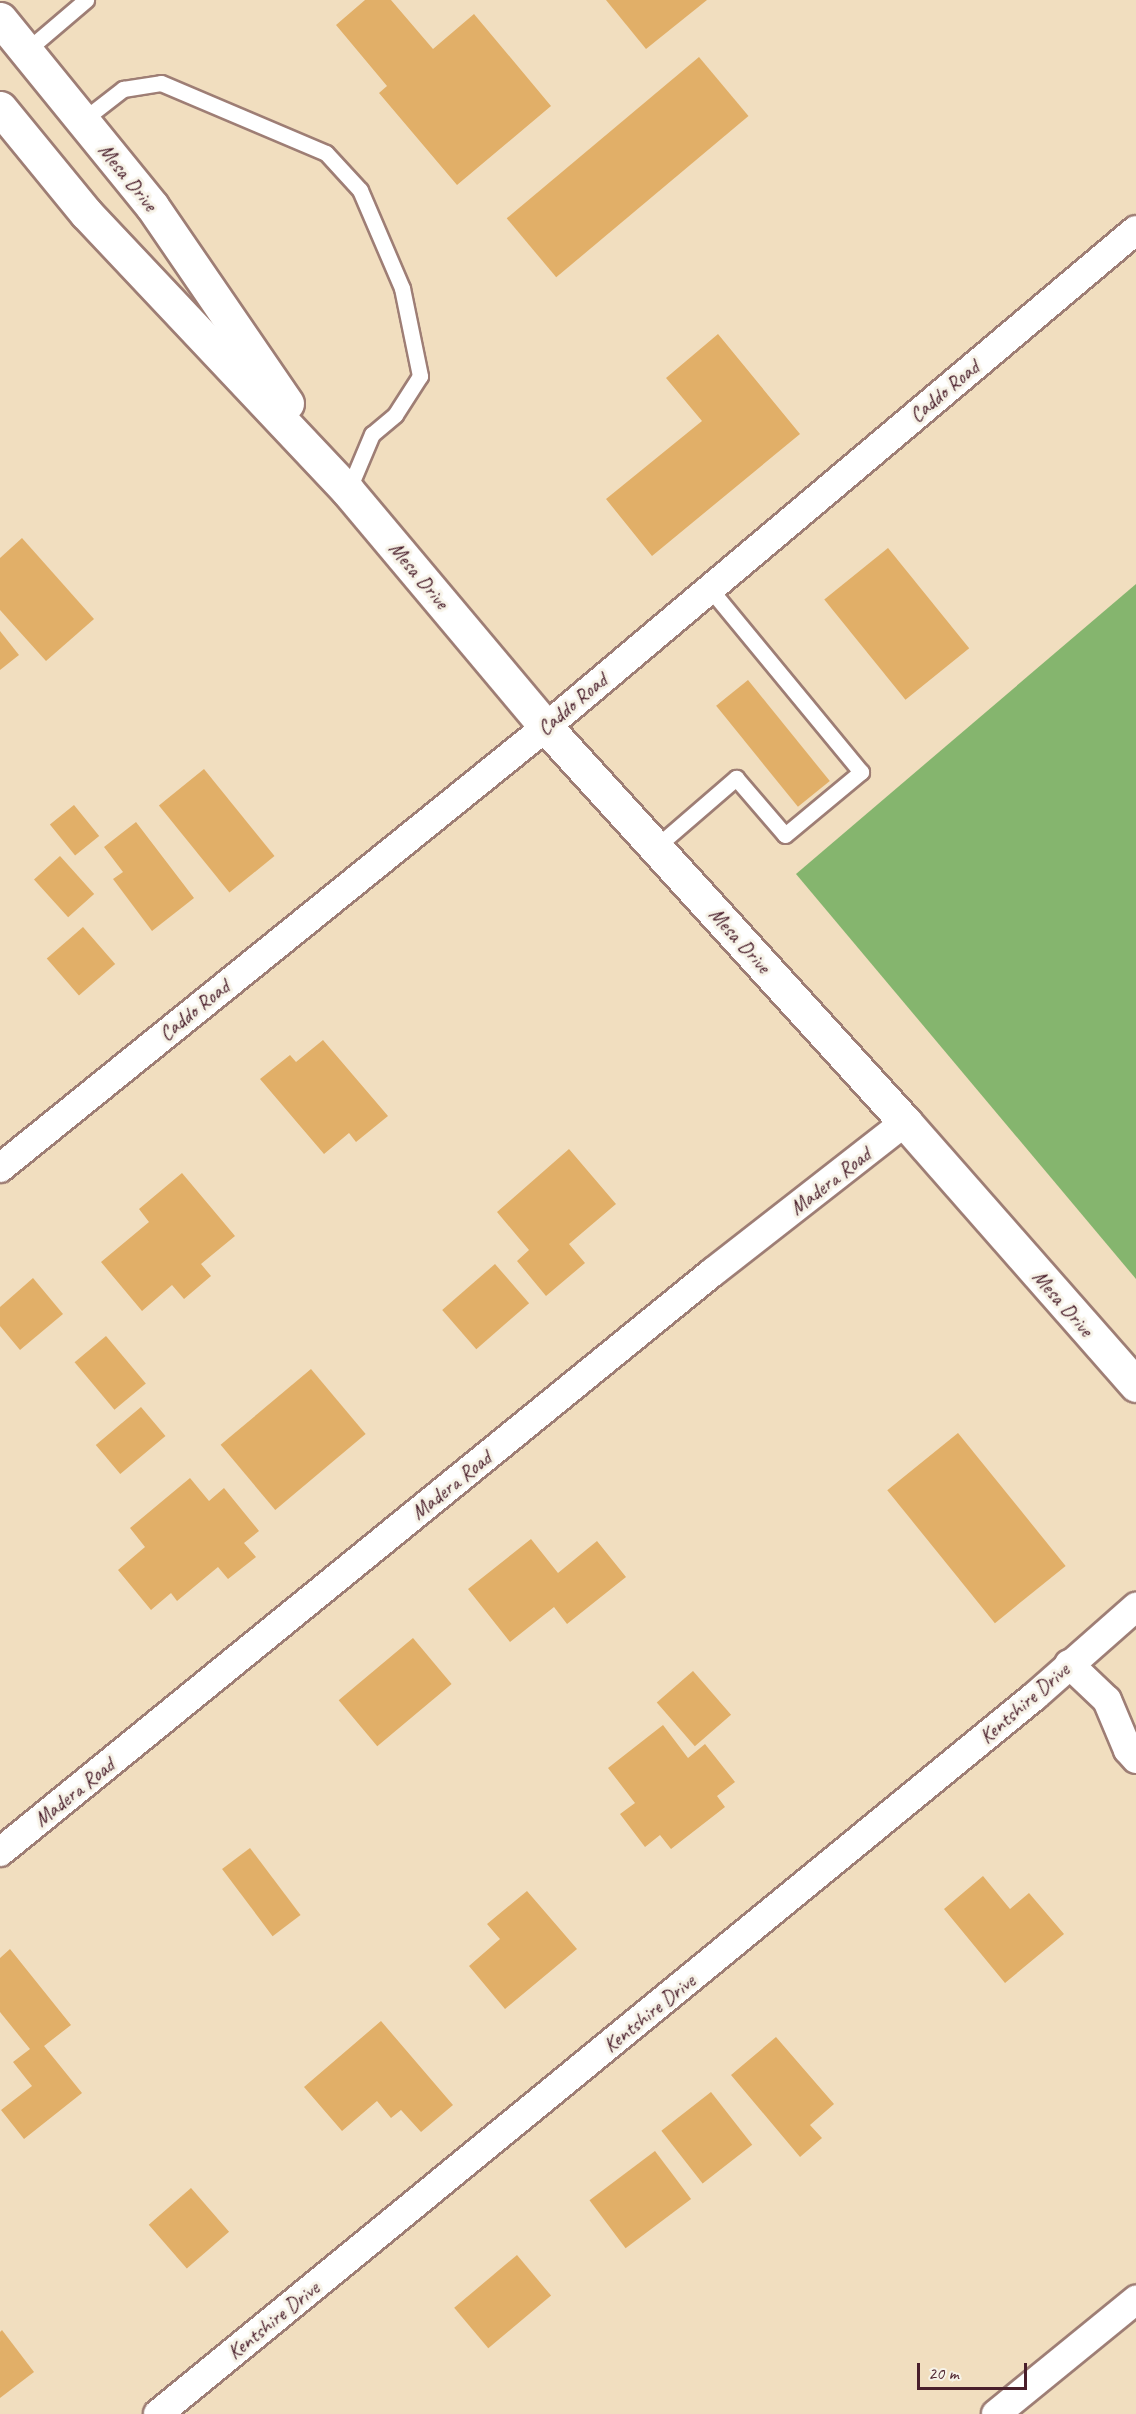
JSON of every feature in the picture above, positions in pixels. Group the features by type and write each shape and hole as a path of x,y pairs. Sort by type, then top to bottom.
{"main road":[{"name":"Mesa Drive","path":"0,19 153,206 348,491"},
{"name":"Mesa Drive","path":"0,108 86,213 348,491 546,727 905,1122 1136,1385"}],"street":[{"name":"Caddo Road","path":"0,1168 546,727 1136,230"},
{"name":"Madera Road","path":"0,1852 713,1272 905,1122"},
{"name":"Kentshire Drive","path":"158,2414 1035,1696 1136,1607"},
{"path":"1069,1664 1107,1700 1128,1750 1136,1759"},
{"path":"996,2414 1136,2300"}],"lane":[{"path":"26,51 86,0"},
{"path":"82,120 123,89 161,83 326,153 360,190 402,288 420,376 395,416 372,434 348,491"},
{"path":"656,847 736,778 785,835 861,772 710,588"}],"green space":[{"path":"1136,584 1136,1279 796,874"}],"building":[{"path":"365,0 391,0 433,49 474,14 551,106 457,185 379,93 387,86 336,25"},
{"path":"606,0 707,0 646,49"},
{"path":"699,57 748,116 556,277 507,218"},
{"path":"718,334 800,434 652,556 606,499 702,421 666,378"},
{"path":"22,538 94,619 46,661 0,610 0,558"},
{"path":"888,548 969,648 905,700 824,600"},
{"path":"0,631 19,655 0,670"},
{"path":"748,680 830,781 798,807 716,706"},
{"path":"204,769 274,856 229,893 159,806"},
{"path":"74,805 99,836 75,856 50,825"},
{"path":"136,822 194,898 152,931 113,879 123,872 104,847"},
{"path":"60,856 94,894 68,917 34,879"},
{"path":"83,927 115,964 79,995 47,958"},
{"path":"323,1040 388,1116 356,1142 349,1133 324,1154 260,1079 290,1055 296,1062"},
{"path":"569,1149 616,1204 569,1244 585,1263 546,1296 517,1261 529,1250 497,1212"},
{"path":"182,1173 235,1236 201,1264 211,1276 184,1299 172,1285 142,1311 101,1262 149,1222 139,1209"},
{"path":"495,1264 529,1303 476,1349 442,1310"},
{"path":"33,1278 63,1314 20,1350 0,1326 0,1307"},
{"path":"106,1336 146,1383 114,1410 75,1362"},
{"path":"311,1369 366,1434 275,1510 221,1445"},
{"path":"141,1407 165,1436 120,1474 96,1445"},
{"path":"958,1433 1066,1566 995,1623 887,1490"},
{"path":"190,1478 209,1501 224,1488 259,1531 244,1543 256,1557 228,1579 218,1567 177,1601 171,1593 151,1610 118,1570 145,1547 130,1528"},
{"path":"531,1539 558,1573 597,1541 626,1577 567,1624 554,1607 510,1642 468,1589"},
{"path":"413,1638 452,1684 377,1746 339,1700"},
{"path":"693,1671 731,1715 695,1746 657,1702"},
{"path":"663,1725 688,1758 705,1744 735,1782 717,1796 725,1807 671,1849 660,1835 645,1847 620,1814 635,1803 608,1768"},
{"path":"250,1848 301,1915 273,1936 222,1869"},
{"path":"983,1876 1010,1909 1029,1893 1064,1934 1005,1983 944,1909"},
{"path":"527,1891 577,1949 505,2009 469,1966 500,1939 487,1924"},
{"path":"10,1949 71,2025 44,2046 82,2093 24,2139 1,2110 32,2086 13,2062 30,2049 0,2012 0,1958"},
{"path":"381,2021 453,2105 421,2132 401,2110 391,2118 377,2101 342,2131 304,2087"},
{"path":"776,2037 834,2104 810,2125 822,2138 800,2157 731,2075"},
{"path":"711,2092 752,2145 703,2184 661,2131"},
{"path":"655,2151 691,2199 626,2248 590,2200"},
{"path":"191,2188 229,2232 187,2269 149,2225"},
{"path":"517,2255 551,2296 488,2348 454,2308"},
{"path":"2,2330 34,2372 0,2398 0,2332"}]}
